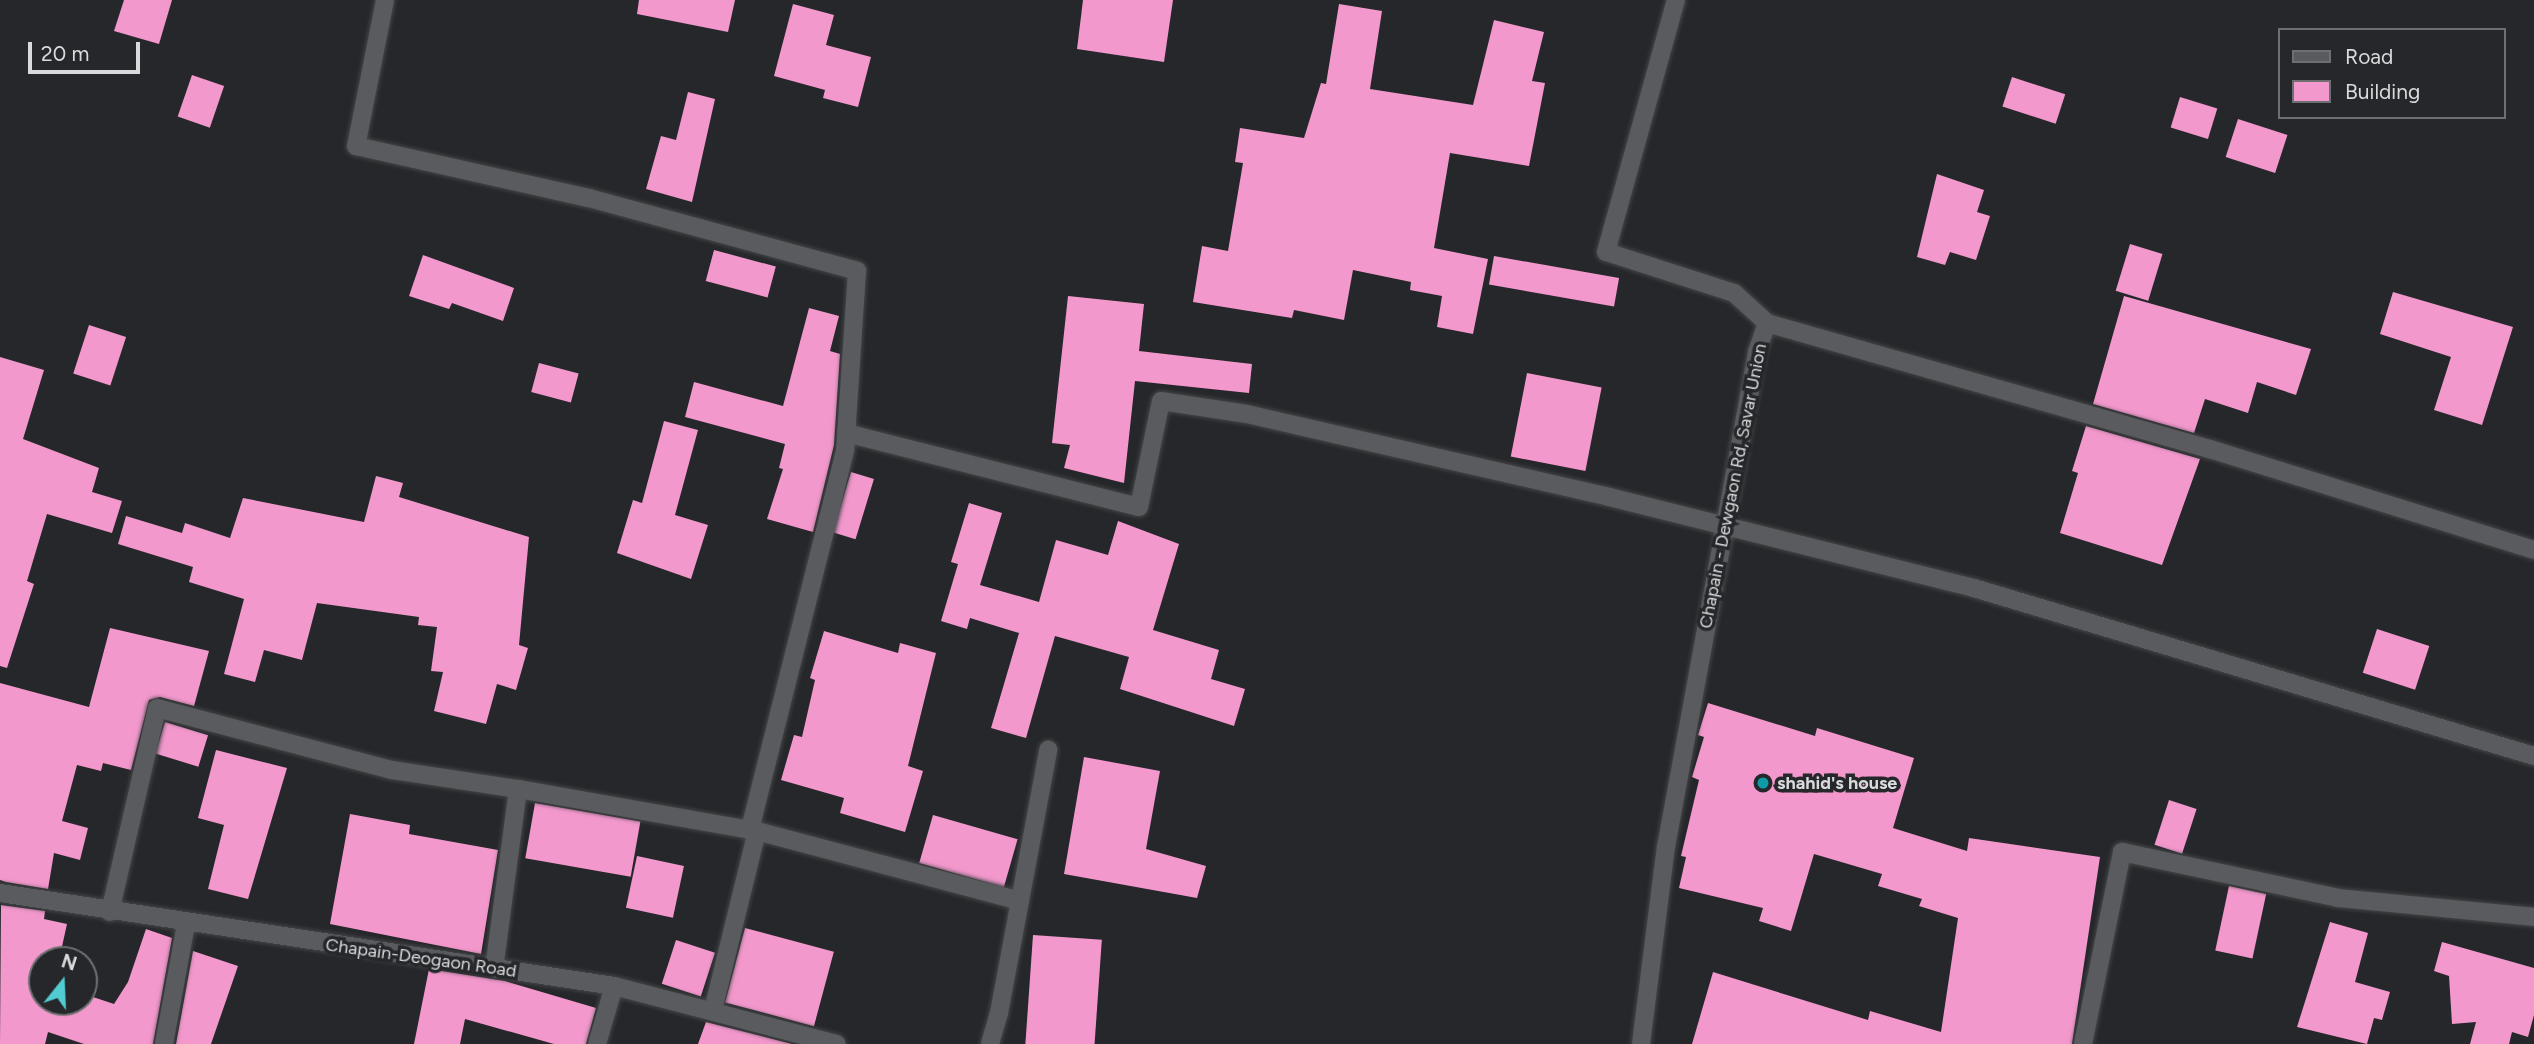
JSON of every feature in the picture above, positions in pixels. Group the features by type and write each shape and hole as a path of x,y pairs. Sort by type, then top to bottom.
{"street":[{"path":"384,0 356,146 589,198 857,271 846,433 713,1010"},
{"name":"Chapain - Dewgaon Rd, Savar Union","path":"1642,1044 1666,847 1724,525 1758,352 1768,323 1734,293 1606,252 1676,0"},
{"path":"1768,323 2210,449 2534,550"},
{"path":"846,433 1139,507 1161,401 1247,414 1724,525 1974,589 2534,756"},
{"path":"110,912 157,708 392,770 754,830 1020,901"},
{"path":"990,1044 1048,750"},
{"path":"494,968 518,789"},
{"path":"2083,1044 2122,852 2338,898 2534,917"},
{"name":"Chapain-Deogaon Road","path":"0,893 186,924 614,986 837,1044"},
{"path":"163,1044 186,924"},
{"path":"597,1044 614,986"}],"building":[{"path":"124,0 172,0 159,44 114,31"},
{"path":"639,0 735,0 728,32 637,14"},
{"path":"1083,0 1173,0 1164,62 1077,49"},
{"path":"793,4 834,15 826,45 871,57 858,107 823,98 825,90 774,76"},
{"path":"1339,4 1382,11 1370,89 1473,105 1494,20 1544,32 1532,81 1545,83 1529,166 1450,153 1434,248 1488,259 1473,334 1437,327 1442,296 1410,290 1411,282 1353,270 1344,320 1294,310 1292,318 1193,302 1202,246 1228,251 1243,163 1235,162 1240,128 1304,138 1321,83 1326,84"},
{"path":"192,75 224,86 210,128 178,117"},
{"path":"2012,77 2065,94 2056,124 2002,106"},
{"path":"688,92 715,99 692,202 646,189 661,136 676,140"},
{"path":"2180,97 2217,108 2208,139 2171,128"},
{"path":"2238,119 2287,135 2275,173 2226,157"},
{"path":"1937,174 1984,190 1977,212 1990,216 1976,260 1950,252 1945,265 1917,257"},
{"path":"2130,244 2163,254 2148,301 2116,291"},
{"path":"714,250 776,267 768,297 706,281"},
{"path":"423,255 514,288 503,321 452,303 449,309 409,296"},
{"path":"1494,256 1619,278 1614,307 1489,285"},
{"path":"2393,292 2513,327 2482,425 2434,410 2451,357 2380,334"},
{"path":"1068,296 1144,304 1139,351 1252,364 1249,393 1135,381 1124,483 1064,468 1070,445 1052,443"},
{"path":"2124,296 2311,349 2296,395 2257,382 2248,413 2205,399 2194,433 2093,404"},
{"path":"809,308 839,316 830,351 840,354 834,445 813,532 767,519 783,469 779,468 785,444 685,417 694,382 783,406"},
{"path":"89,325 126,337 110,386 73,374"},
{"path":"0,357 44,370 23,439 99,468 92,492 122,501 112,533 47,514 27,581 34,584 7,668 0,666"},
{"path":"539,363 579,374 571,403 531,392"},
{"path":"1527,373 1602,388 1585,471 1511,456"},
{"path":"664,421 698,430 675,515 708,525 691,579 617,553 633,500 642,503"},
{"path":"2086,426 2200,459 2162,565 2060,533 2078,473 2072,471"},
{"path":"851,472 874,479 856,539 833,532"},
{"path":"376,476 403,483 399,497 529,537 519,645 528,648 516,690 497,684 486,724 434,711 443,672 431,671 437,627 418,625 419,617 317,603 302,660 264,650 255,682 224,674 244,599 189,582 193,567 118,544 126,516 182,533 185,523 230,538 243,498 364,522"},
{"path":"969,503 1002,513 980,585 1039,602 1056,540 1108,555 1118,521 1179,544 1153,630 1219,650 1211,679 1245,689 1234,726 1120,689 1129,657 1055,636 1026,738 991,728 1019,633 970,618 967,629 941,621 958,564 951,562"},
{"path":"110,628 209,651 194,706 160,697 149,700 131,770 103,763 101,771 77,765 62,821 88,828 80,860 54,853 48,889 0,880 0,683 89,707"},
{"path":"2377,629 2429,646 2415,690 2363,673"},
{"path":"824,631 898,653 900,643 936,653 908,766 923,771 905,832 840,813 844,798 781,780 794,735 802,737 815,680 810,678"},
{"path":"1708,703 1815,736 1817,728 1914,758 1893,828 1967,851 1969,838 2100,857 2072,1044 1692,1044 1713,972 1868,1020 1870,1011 1941,1032 1958,918 1919,906 1922,899 1878,886 1882,874 1814,854 1791,931 1759,921 1763,908 1679,888 1686,857 1681,856 1699,780 1692,777 1704,737 1698,735"},
{"path":"165,722 208,735 198,767 155,754"},
{"path":"216,750 287,768 248,899 208,889 224,825 198,818"},
{"path":"1084,757 1160,771 1146,849 1206,866 1197,898 1064,874"},
{"path":"2169,800 2197,809 2182,854 2154,845"},
{"path":"535,803 640,822 631,877 525,858"},
{"path":"350,814 410,825 409,834 498,850 481,954 330,924"},
{"path":"933,815 1018,839 1004,887 919,863"},
{"path":"637,856 684,866 673,918 626,908"},
{"path":"2229,886 2266,894 2252,958 2215,951"},
{"path":"1,905 45,911 44,919 67,924 62,946 28,946 28,1016 98,1016 98,999 114,1004 128,982 146,929 172,938 153,1044 84,1044 48,1032 45,1044 0,1044"},
{"path":"2330,922 2368,933 2355,982 2390,992 2382,1020 2374,1018 2367,1044 2297,1027"},
{"path":"745,928 834,952 814,1026 725,1002"},
{"path":"1033,935 1102,940 1095,1044 1025,1044"},
{"path":"676,940 715,953 701,996 662,984"},
{"path":"2442,942 2534,968 2534,1015 2528,1037 2512,1032 2509,1044 2470,1044 2476,1022 2452,1024 2449,976 2434,971"},
{"path":"193,951 238,966 211,1044 176,1044"},
{"path":"429,969 505,981 596,1008 586,1044 554,1044 465,1019 460,1044 414,1044"},
{"path":"706,1022 792,1044 698,1044"}],"place":[{"name":"shahid's house","path":"1763,783"}]}
